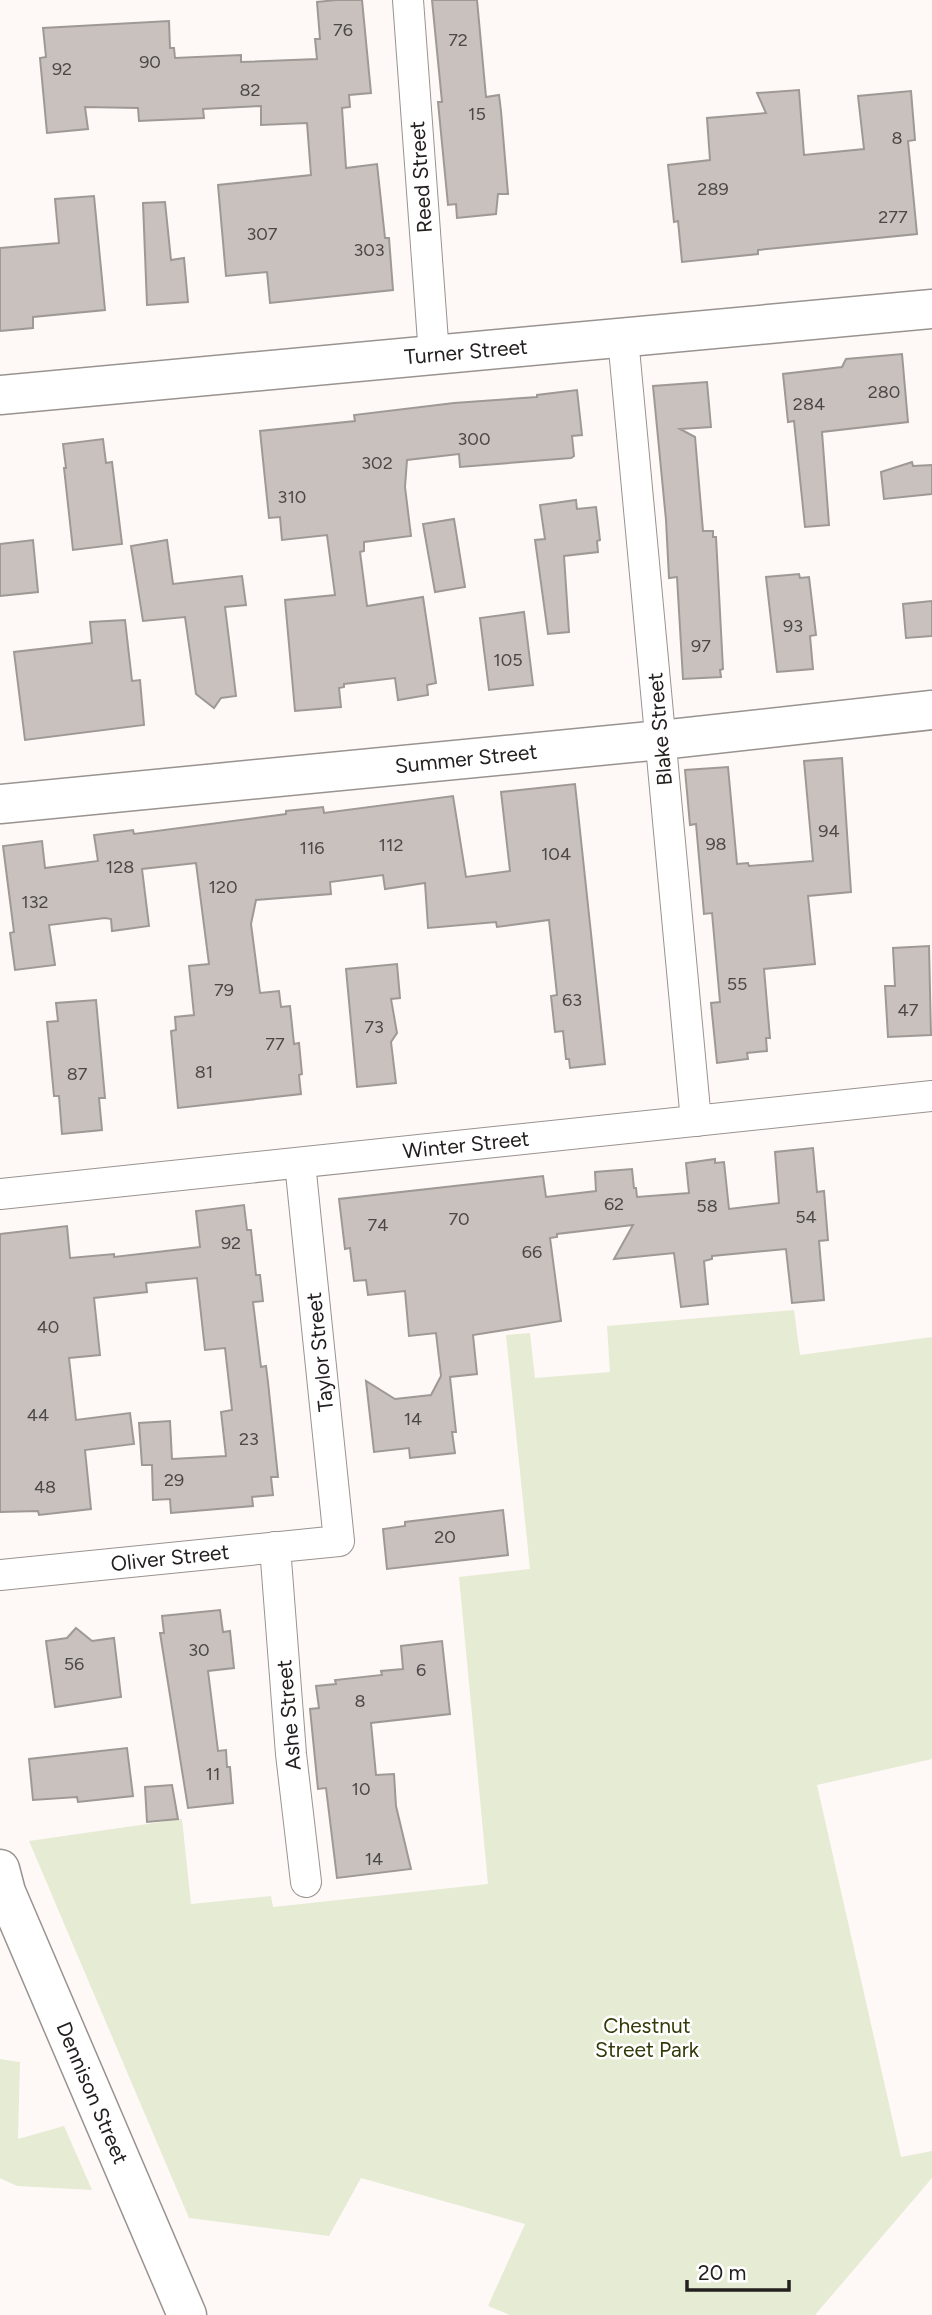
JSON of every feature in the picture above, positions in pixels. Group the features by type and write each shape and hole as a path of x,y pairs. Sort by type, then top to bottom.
{"street":[{"name":"Reed Street","path":"408,0 434,355"},
{"name":"Turner Street","path":"0,396 932,309"},
{"name":"Blake Street","path":"623,338 695,1121"},
{"name":"Summer Street","path":"0,804 661,740 932,710"},
{"name":"Winter Street","path":"0,1194 932,1096"},
{"name":"Taylor Street","path":"300,1163 340,1541"},
{"name":"Oliver Street","path":"0,1576 340,1541"},
{"name":"Ashe Street","path":"275,1547 291,1754 306,1882"},
{"name":"Dennison Street","path":"0,1870 6,1892 187,2315"}],"green space":[{"name":"Chestnut Street Park","path":"794,1310 800,1355 932,1337 932,1759 817,1785 901,2157 932,2151 932,2178 815,2315 510,2315 488,2306 525,2224 361,2178 329,2236 189,2218 29,1841 182,1819 191,1904 271,1896 273,1907 488,1884 459,1577 530,1569 506,1335 530,1333 535,1378 610,1372 607,1326"},
{"path":"0,2059 20,2062 18,2139 64,2126 92,2190 17,2186 0,2178"}],"building":[{"path":"362,0 371,93 349,95 350,107 342,108 346,168 377,164 385,238 389,238 393,290 270,303 267,272 226,276 218,185 311,175 307,123 261,125 261,106 203,109 204,118 139,121 138,108 85,107 88,129 47,133 40,58 46,57 43,28 169,21 170,48 174,48 175,58 241,55 241,62 317,59 315,39 320,39 317,2"},
{"path":"432,0 477,0 486,97 499,95 501,111 508,194 498,194 496,214 457,218 456,204 448,205"},
{"path":"799,90 804,155 864,149 858,96 911,91 915,140 908,141 917,234 758,250 758,254 682,262 678,221 674,222 668,165 710,160 707,118 766,113 757,93"},
{"path":"94,196 105,310 33,317 33,328 0,331 0,248 59,243 55,199"},
{"path":"165,202 171,260 184,258 188,302 147,305 143,203"},
{"path":"902,354 908,422 822,432 829,525 805,527 794,421 788,422 783,374 842,367 846,359"},
{"path":"707,382 711,427 680,429 695,437 703,531 713,531 713,537 716,537 723,669 720,670 721,677 683,679 677,577 669,578 653,386"},
{"path":"577,390 582,435 572,436 574,456 460,467 459,454 407,460 405,487 411,536 364,542 364,551 360,552 367,606 423,597 436,683 427,685 428,695 398,700 395,678 344,684 344,687 339,688 341,707 295,711 285,600 335,595 327,535 282,540 280,517 269,518 260,431 355,421 354,415 454,403 537,397"},
{"path":"103,439 106,463 112,462 122,544 73,550 63,444"},
{"path":"912,462 913,466 932,465 932,494 884,499 881,472"},
{"path":"576,500 577,509 596,507 600,540 597,541 598,552 564,556 569,632 548,634 535,540 545,539 540,505"},
{"path":"454,519 465,587 435,592 423,524"},
{"path":"33,540 38,592 0,596 0,544"},
{"path":"167,540 173,584 242,576 246,605 225,607 236,696 221,698 214,708 196,694 185,617 143,621 131,546"},
{"path":"799,574 800,578 809,577 816,635 810,636 813,669 777,672 766,577"},
{"path":"932,601 932,636 906,638 903,604"},
{"path":"524,612 533,685 489,690 480,618"},
{"path":"125,620 132,681 140,680 144,725 25,740 14,652 92,643 90,622"},
{"path":"842,758 851,892 808,896 815,964 764,969 770,1038 766,1038 767,1051 747,1053 748,1059 717,1063 711,1003 720,1002 712,913 704,914 696,824 690,825 685,770 728,767 737,864 748,863 749,866 813,861 804,761"},
{"path":"575,784 605,1064 570,1068 569,1059 566,1059 563,1031 555,1032 551,996 557,995 549,920 497,927 496,922 428,928 425,883 385,889 383,875 330,882 331,894 256,900 251,924 260,993 279,991 281,1007 290,1006 294,1044 299,1043 301,1094 178,1108 171,1031 176,1030 175,1017 194,1015 189,966 209,964 196,863 142,869 149,926 112,931 111,919 105,918 49,925 55,965 15,970 10,933 14,932 3,846 42,841 45,868 98,861 94,835 133,830 134,834 286,814 286,811 323,807 324,813 453,796 466,877 510,871 501,792"},
{"path":"929,946 931,1035 888,1037 885,986 895,986 893,948"},
{"path":"397,964 400,998 391,999 397,1033 391,1042 396,1083 357,1087 346,969"},
{"path":"96,1000 105,1098 99,1098 102,1130 62,1134 59,1096 54,1096 47,1022 58,1021 56,1003"},
{"path":"813,1148 817,1192 824,1191 828,1240 819,1241 824,1300 792,1303 786,1249 712,1256 712,1259 704,1261 708,1304 681,1307 674,1253 614,1259 633,1225 557,1234 557,1237 550,1238 561,1321 473,1335 477,1374 450,1377 456,1432 452,1432 455,1453 410,1458 409,1448 374,1452 366,1381 395,1399 431,1395 441,1376 436,1333 409,1336 405,1291 368,1295 366,1280 354,1281 350,1248 345,1249 339,1199 543,1176 546,1197 596,1191 595,1172 632,1169 637,1197 689,1193 686,1163 715,1159 715,1163 724,1162 729,1209 779,1203 775,1152"},
{"path":"244,1205 247,1230 251,1230 256,1275 260,1275 263,1301 253,1302 261,1367 266,1366 278,1477 271,1477 273,1495 252,1497 253,1506 171,1513 170,1499 153,1500 152,1465 142,1465 139,1423 170,1421 172,1459 226,1456 221,1412 232,1410 225,1348 205,1350 197,1278 146,1283 147,1292 94,1298 100,1355 69,1358 76,1420 130,1413 134,1444 85,1450 91,1509 39,1515 38,1511 0,1512 0,1234 67,1226 70,1258 114,1254 114,1257 200,1247 196,1211"},
{"path":"503,1510 508,1555 387,1569 383,1529 405,1526 405,1522"},
{"path":"220,1610 223,1632 230,1631 234,1668 208,1671 218,1751 226,1750 233,1803 188,1808 160,1633 164,1633 162,1616"},
{"path":"76,1628 92,1641 114,1638 121,1697 55,1707 46,1641 67,1638"},
{"path":"442,1641 450,1714 371,1723 376,1775 394,1774 396,1806 411,1869 337,1878 326,1788 318,1789 310,1709 319,1708 316,1686 336,1684 335,1680 382,1675 381,1671 403,1669 401,1646"},
{"path":"127,1748 133,1796 78,1802 77,1797 33,1800 29,1759"},
{"path":"172,1785 178,1819 147,1822 145,1787"}]}
